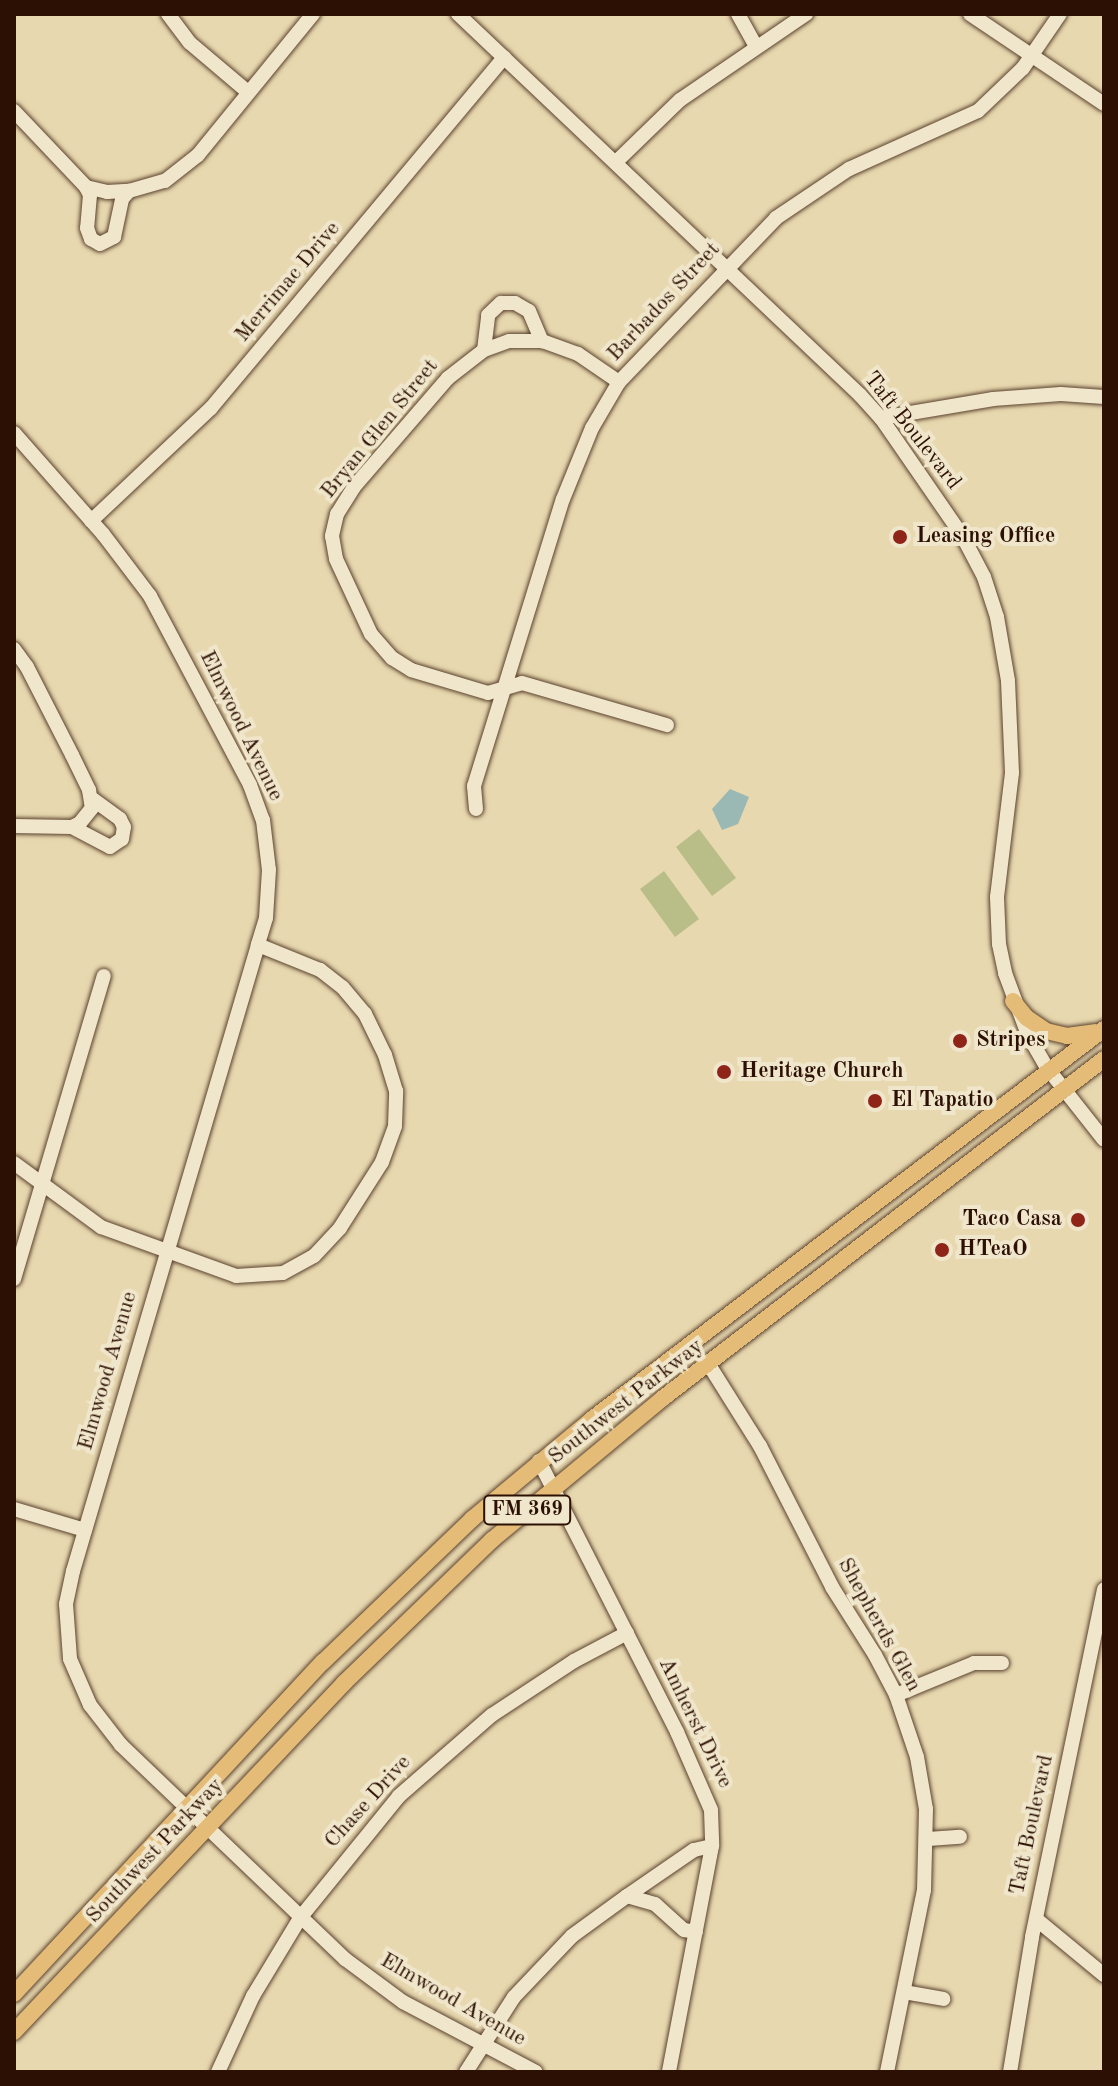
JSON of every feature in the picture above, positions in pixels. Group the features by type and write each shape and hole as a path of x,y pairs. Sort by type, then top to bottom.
{"main road":[{"path":"1013,1001 1027,1018 1046,1031 1067,1036 1102,1030"},
{"name":"Southwest Parkway","path":"14,1994 323,1662 432,1556 539,1461 1102,1030"},
{"name":"Southwest Parkway","path":"14,2032 344,1683 453,1577 552,1488 1104,1059"},
{"path":"884,1195 904,1214"},
{"path":"432,1556 453,1577"}],"street":[{"path":"168,14 190,43 248,92"},
{"path":"86,187 107,192 129,191 165,181 184,168 313,14"},
{"path":"738,14 756,46"},
{"path":"616,162 680,100 806,14"},
{"path":"970,14 1104,104"},
{"name":"Barbados Street","path":"476,809 474,786 563,499 592,428 619,382 776,218 823,184 978,111 994,99 1033,54 1060,14"},
{"name":"Taft Boulevard","path":"464,16 812,346 881,418 963,537 984,577 997,617 1008,681 1012,773 998,882 999,944 1013,1001 1028,1035 1048,1069 1104,1140"},
{"name":"Merrimac Drive","path":"91,521 174,446 230,386 504,57"},
{"path":"14,111 86,187 90,195 87,228 91,239 100,244 114,237 122,199 129,191"},
{"path":"484,350 488,315 501,303 515,303 529,311 542,341"},
{"name":"Bryan Glen Street","path":"619,382 578,354 542,341 509,341 484,350 448,378 354,487 337,514 332,536 336,559 371,634 392,658 411,670 488,693 522,683 667,725"},
{"path":"881,418 993,399 1061,394 1104,397"},
{"name":"Elmwood Avenue","path":"14,433 91,521 150,596 257,801 263,820 269,870 266,918 165,1252 66,1604 66,1631 74,1668 90,1705 121,1745 345,1959 403,2002 536,2072"},
{"path":"14,649 27,667 92,799 120,819 124,827 122,839 110,847 72,827 14,826"},
{"path":"72,827 88,815 92,799"},
{"path":"14,1163 101,1227 236,1276 283,1273 300,1265 327,1243 358,1203 382,1162 395,1126 393,1077 365,1014 342,987 320,970 258,945"},
{"path":"14,1279 104,976"},
{"name":"Shepherds Glen","path":"709,1365 760,1446 832,1587 896,1695 917,1757 928,1839 922,1902 887,2072"},
{"name":"Amherst Drive","path":"539,1461 705,1790 711,1810 712,1846 669,2072"},
{"path":"14,1509 85,1530"},
{"name":"Taft Boulevard","path":"1010,2072 1036,1919 1104,1589"},
{"name":"Chase Drive","path":"218,2072 253,1996 300,1918 399,1796 492,1715 574,1661 627,1633"},
{"path":"896,1695 974,1663 1002,1663"},
{"path":"928,1839 960,1837"},
{"path":"466,2072 514,1997 572,1936 694,1850 712,1846"},
{"path":"627,1896 655,1904 684,1930 696,1932"},
{"path":"1036,1919 1104,1975"},
{"path":"904,1992 943,1999"}],"green space":[{"path":"699,829 736,878 712,896 676,847"},
{"path":"664,871 699,919 675,937 640,889"}],"water":[{"path":"730,789 749,797 738,824 722,830 712,809"}],"place":[{"name":"Leasing Office","path":"900,537"},
{"name":"Stripes","path":"960,1041"},
{"name":"Heritage Church","path":"724,1072"},
{"name":"El Tapatio","path":"875,1101"},
{"name":"Taco Casa","path":"1078,1220"},
{"name":"HTeaO","path":"942,1250"}]}
